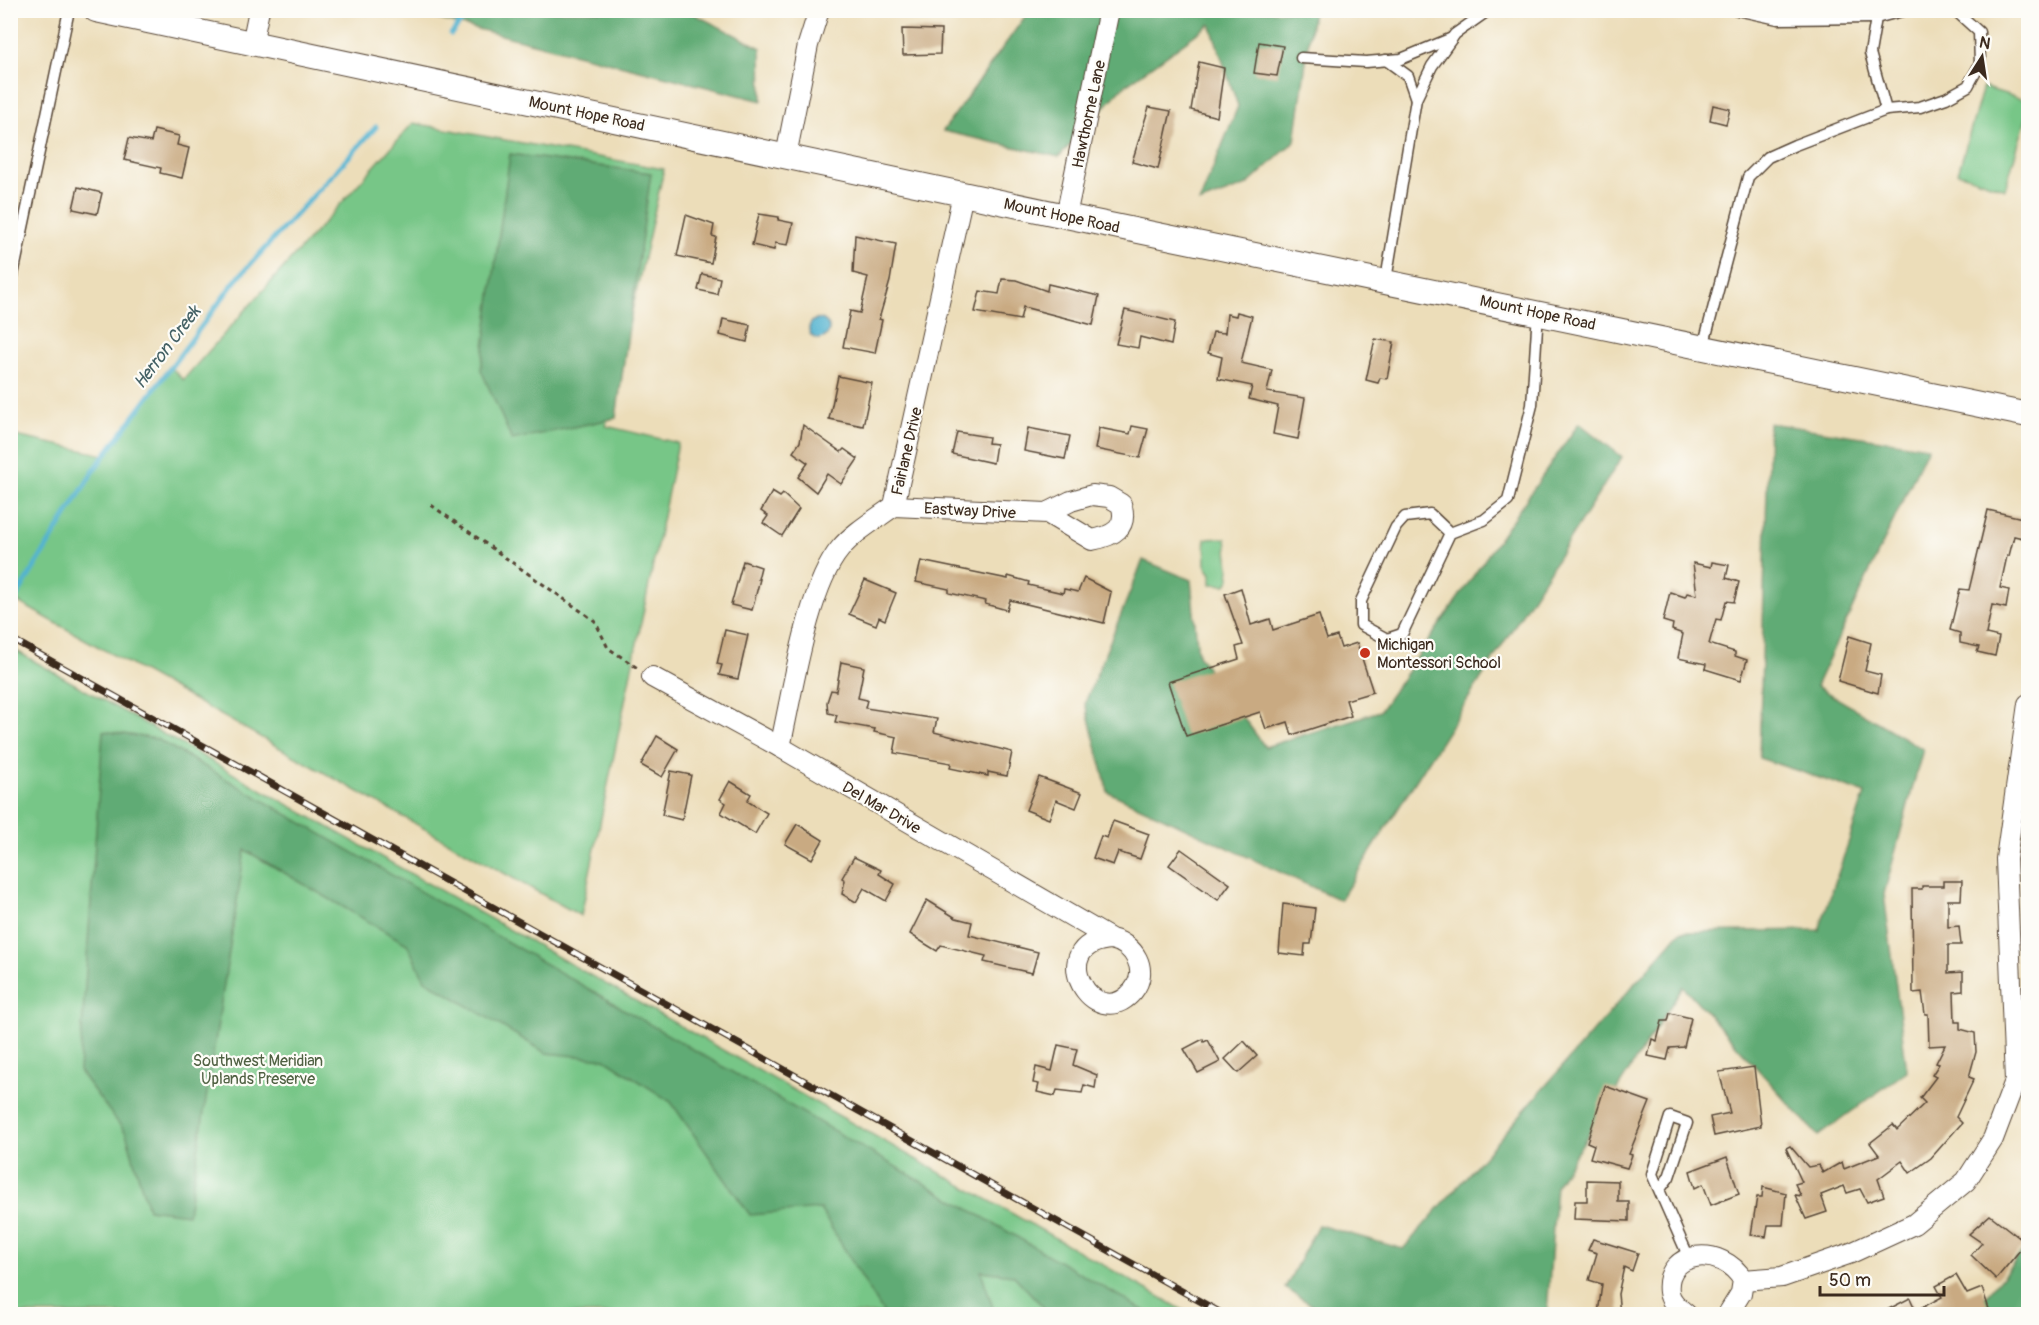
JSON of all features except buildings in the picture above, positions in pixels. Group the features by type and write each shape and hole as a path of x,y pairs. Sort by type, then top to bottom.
{"street":[{"name":"Mount Hope Road","path":"96,10 1066,216 1386,280 2028,415"},
{"path":"252,44 259,10"},
{"path":"786,156 808,45 819,10"},
{"name":"Hawthorne Lane","path":"1066,216 1109,10"},
{"name":"Fairlane Drive","path":"780,747 814,600 825,573 839,550 859,531 894,506 963,194"},
{"name":"Eastway Drive","path":"894,506 1047,513"},
{"name":"Del Mar Drive","path":"652,677 780,747 1111,939"},
{"path":"1743,1280 1782,1277 1851,1253 1914,1224 1966,1181 1993,1139 2014,1081 2021,1024 2006,859 2028,704"},
{"path":"1686,1314 1673,1302 1669,1292 1675,1271 1689,1257 1715,1257 1728,1263 1743,1280"},
{"path":"1728,1314 1741,1293 1743,1280"}],"lane":[{"path":"10,289 69,10"},
{"path":"1301,57 1366,62 1413,56 1452,38 1490,10"},
{"path":"1737,10 1778,19 1876,18 1906,10"},
{"path":"1703,347 1748,177 1768,157 1886,111 1920,107 1946,98 1968,86 1980,64 1979,32 1957,12 1942,10"},
{"path":"1876,18 1870,53 1886,111"},
{"path":"1386,280 1416,99 1432,66 1452,38"},
{"path":"1386,60 1408,75 1416,99"},
{"path":"1450,533 1430,514 1406,516 1396,527 1361,601 1361,625 1387,639 1402,633 1450,533 1484,520 1508,501 1532,405 1538,312"},
{"path":"1660,1189 1669,1177 1688,1123 1670,1117 1652,1174 1689,1257"}],"path":[{"path":"431,505 595,621 608,648 652,677"}],"green space":[{"path":"406,11 688,11 761,48 762,101"},
{"path":"1029,11 1313,11 1295,141 1247,185 1199,203 1238,106 1210,24 1123,87 1059,157 943,131"},
{"path":"1983,87 2028,101 2028,112 2005,189 1958,173"},
{"path":"413,123 664,169 606,426 678,443 581,916 11,598 11,435 104,455 170,366 183,380"},
{"path":"510,154 651,173 616,418 512,440 481,370"},
{"path":"1579,423 1622,457 1340,900 1108,792 1085,703 1143,560 1191,580 1198,655 1265,747 1380,711"},
{"path":"1769,423 1928,447 1816,686 1923,749 1884,894 1907,1071 1818,1136 1683,986 1556,1185 1547,1314 1326,1314 1285,1288 1318,1225 1403,1249 1680,932 1819,930 1865,793 1759,758"},
{"path":"1226,538 1230,578 1226,585 1211,584 1211,574 1206,567 1205,539"},
{"name":"Southwest Meridian Uplands Preserve","path":"11,648 1190,1314 11,1314"},
{"path":"103,731 157,739 1150,1314 1050,1314 1013,1275 981,1271 995,1314 884,1314 820,1209 750,1215 671,1102 605,1059 546,1053 425,980 407,944 245,850 188,1214 148,1209 126,1133 79,1071"},
{"path":"2028,1245 2028,1314 1971,1314"}],"water":[{"path":"819,319 826,322 829,329 826,336 819,339 812,336 809,329 812,322"}],"waterway":[{"name":"Herron Creek","path":"451,34 471,10"},
{"name":"Herron Creek","path":"10,607 96,467 236,280 376,127"}],"railway":[{"path":"10,638 1223,1314"}],"place":[{"name":"Michigan Montessori School","path":"1365,653"}]}
